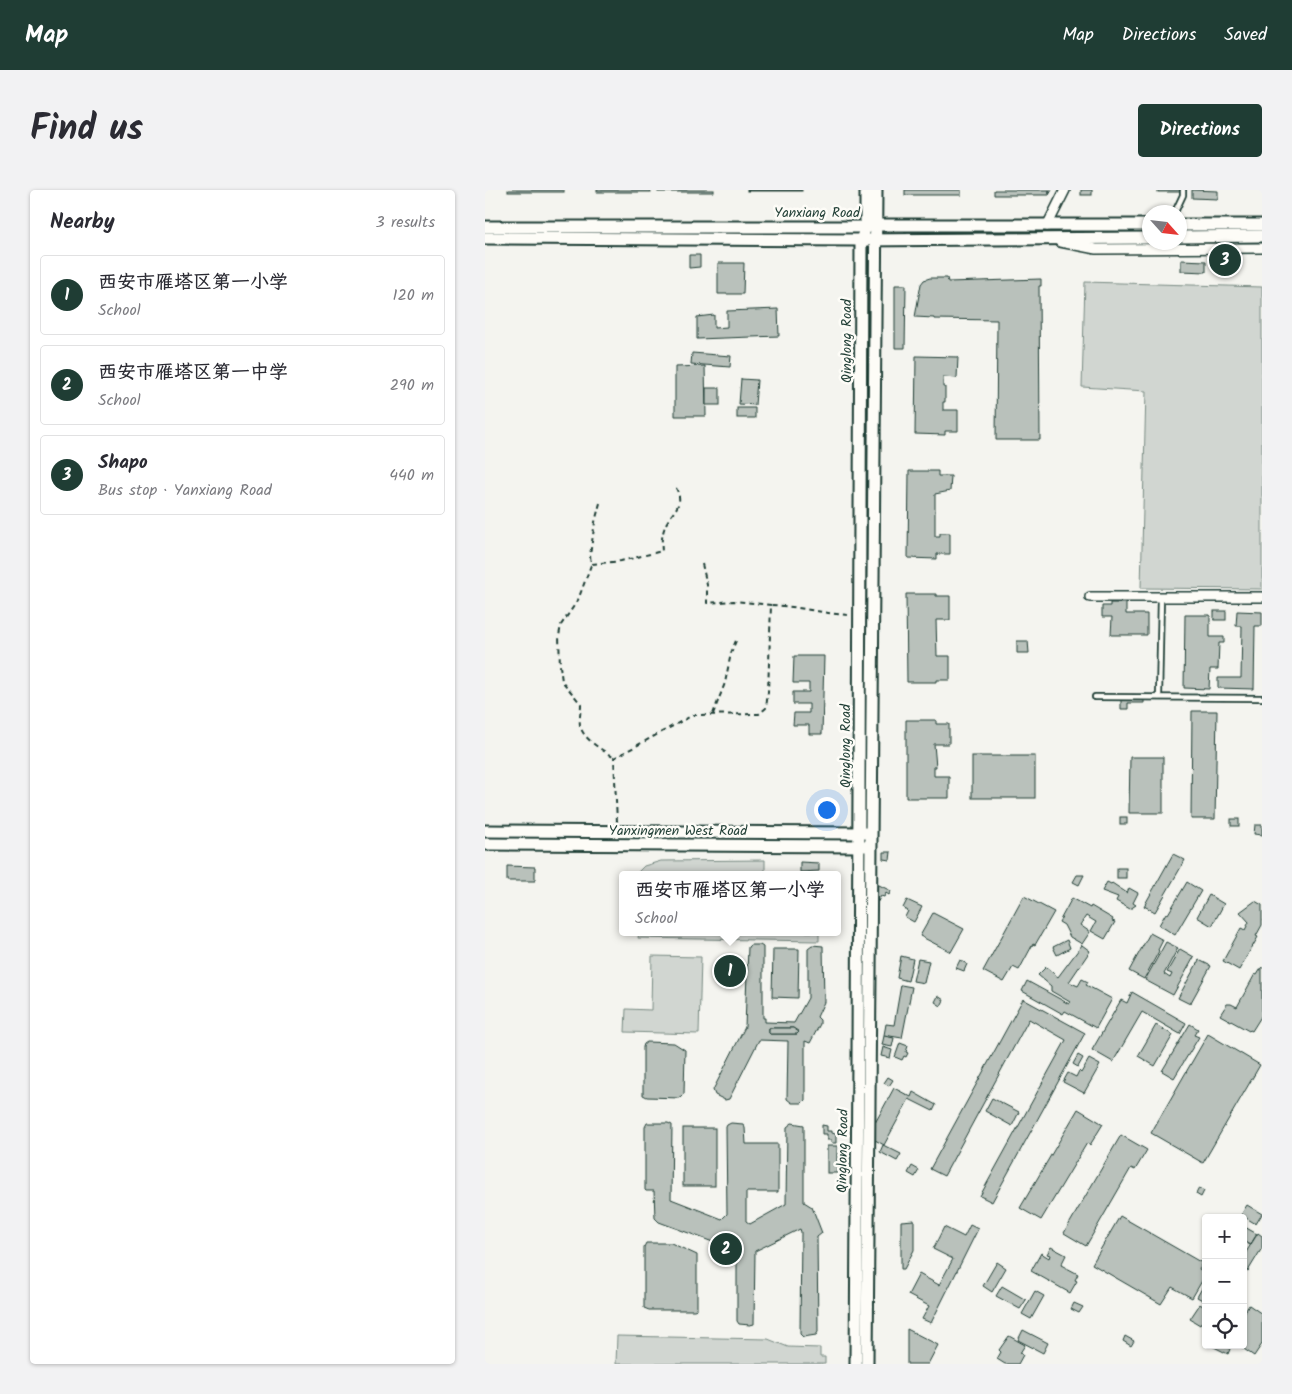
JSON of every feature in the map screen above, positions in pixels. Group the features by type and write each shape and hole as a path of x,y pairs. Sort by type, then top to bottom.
{"street":[{"name":"Qinglong Road","path":"866,190 871,226 875,239 865,833 867,1364"},
{"name":"Qinglong Road","path":"865,833 860,616 861,240 871,226 876,190"},
{"path":"1047,226 1065,190"},
{"name":"Yanxiang Road","path":"485,227 1142,225"},
{"path":"1187,225 1262,225"},
{"path":"1187,237 1262,236"},
{"name":"Yanxiang Road","path":"485,238 861,240 1142,238"},
{"path":"1045,239 1096,249 1262,248"},
{"path":"1090,597 1262,597"},
{"name":"Yanxingmen West Road","path":"485,831 865,833"},
{"name":"Yanxingmen West Road","path":"485,844 865,846"},
{"name":"Qinglong Road","path":"856,1364 865,846"}],"lane":[{"path":"1178,205 1183,190"},
{"path":"1159,697 1161,597"},
{"path":"1095,697 1262,698"}],"path":[{"path":"591,564 662,552 663,533 667,522 678,504 680,495 676,488"},
{"path":"600,502 590,555 591,564 578,600 561,625 559,636 560,666 562,681 581,704 580,723 582,732 589,740 614,758"},
{"path":"702,564 707,585 707,603 734,601 860,616"},
{"path":"614,758 693,715 759,714 766,708 771,605"},
{"path":"713,714 725,683 731,653 737,638"},
{"path":"614,758 617,832"}],"shaded area":[{"path":"1085,282 1262,287 1262,589 1141,588 1146,391 1082,387"},
{"path":"765,860 765,871 639,871 644,866 661,861"},
{"path":"638,936 819,936 819,941 638,938"},
{"path":"652,956 701,957 699,1034 625,1032 626,1009 651,1010"},
{"path":"617,1336 768,1339 788,1347 820,1348 820,1357 825,1357 825,1364 616,1364"}],"building":[{"path":"508,190 564,190 564,192 508,192"},
{"path":"597,190 651,190 651,192 597,192"},
{"path":"658,190 714,190 714,192 658,192"},
{"path":"802,190 802,191 747,191"},
{"path":"905,190 961,190 961,195 905,195"},
{"path":"994,190 1052,190 1049,195 994,195"},
{"path":"1081,190 1092,190 1092,195 1081,195"},
{"path":"1158,190 1182,190 1182,192 1158,192"},
{"path":"1192,190 1218,191 1218,199 1192,198"},
{"path":"689,255 700,255 700,267 689,268"},
{"path":"1181,260 1206,261 1206,272 1181,271"},
{"path":"718,263 744,263 743,294 718,294"},
{"path":"947,278 948,282 1041,279 1041,286 1039,286 1040,440 996,440 997,320 915,317 921,284 924,280"},
{"path":"895,285 906,285 905,348 895,348"},
{"path":"778,309 779,336 697,339 697,317 714,315 714,328 727,327 727,311"},
{"path":"692,353 731,356 730,367 691,364"},
{"path":"916,356 958,357 957,378 943,377 945,402 943,402 943,410 958,410 958,431 945,431 945,435 915,434"},
{"path":"705,366 706,416 675,416 675,367"},
{"path":"741,379 757,380 755,405 739,404"},
{"path":"706,388 720,388 720,405 706,405"},
{"path":"737,408 755,408 755,418 737,418"},
{"path":"909,471 938,471 938,476 951,476 950,491 935,494 935,536 940,536 940,533 950,533 950,554 937,554 937,559 908,558"},
{"path":"906,594 950,596 950,620 936,620 937,656 950,656 950,680 907,682"},
{"path":"1110,603 1126,603 1126,614 1147,614 1147,635 1111,635 1112,617 1102,617 1102,606 1110,606"},
{"path":"1214,611 1226,611 1226,620 1214,620"},
{"path":"1237,611 1262,612 1262,626 1255,626 1254,689 1218,688 1218,678 1241,678 1242,626 1236,626"},
{"path":"1185,615 1210,615 1210,637 1224,637 1224,643 1219,643 1218,669 1210,669 1209,689 1184,688"},
{"path":"1017,641 1028,641 1029,653 1017,653"},
{"path":"794,656 824,656 822,734 809,734 809,725 793,725 794,713 809,713 809,704 793,704 793,692 809,692 809,683 793,683"},
{"path":"1121,697 1144,697 1144,703 1128,703 1128,709 1121,709"},
{"path":"1192,711 1217,711 1215,819 1191,819"},
{"path":"906,720 936,720 936,724 949,724 949,744 934,744 936,767 934,767 934,776 949,776 949,798 906,798"},
{"path":"972,756 1035,756 1035,798 972,798"},
{"path":"1130,757 1163,757 1163,813 1129,813"},
{"path":"1120,817 1127,817 1127,824 1120,824"},
{"path":"1231,819 1239,819 1239,826 1231,826"},
{"path":"1255,825 1262,825 1262,835 1254,834"},
{"path":"883,852 891,852 890,860 883,859"},
{"path":"1173,854 1185,860 1155,912 1144,906"},
{"path":"800,862 819,863 819,871 800,871"},
{"path":"507,866 535,867 535,881 507,881"},
{"path":"1117,868 1126,868 1126,878 1117,878"},
{"path":"1077,875 1084,875 1079,885 1073,882"},
{"path":"1107,882 1112,883 1127,893 1129,888 1138,893 1133,903 1136,905 1130,909 1116,901 1118,897 1102,891"},
{"path":"1187,882 1201,891 1175,935 1159,925 1166,913 1168,914"},
{"path":"875,883 891,891 889,895 886,893 884,897 881,896 876,905 866,900"},
{"path":"1209,895 1224,904 1212,926 1197,917"},
{"path":"1024,896 1054,912 1019,970 1013,967 1004,982 983,971"},
{"path":"1072,898 1090,908 1091,906 1113,919 1112,921 1115,922 1105,939 1091,931 1096,922 1086,916 1080,925 1090,932 1082,944 1070,937 1064,925 1059,922"},
{"path":"907,900 922,907 914,922 905,917 908,911 903,908"},
{"path":"1255,901 1262,905 1262,925 1256,936 1258,937 1239,970 1223,961 1241,928 1245,930 1249,922 1240,912"},
{"path":"933,913 964,929 951,952 920,936"},
{"path":"1150,933 1163,940 1144,979 1129,971"},
{"path":"1067,940 1070,948 1057,955 1053,947"},
{"path":"1166,942 1178,948 1164,974 1170,978 1172,974 1167,972 1180,949 1194,957 1173,995 1145,980"},
{"path":"750,945 760,945 763,947 763,1018 765,1018 765,1022 794,1023 808,998 808,948 812,945 823,946 824,1002 817,1017 820,1020 820,1024 810,1043 805,1041 805,1100 802,1103 792,1103 787,1099 788,1041 759,1040 729,1099 725,1100 715,1095 713,1090 745,1027 748,947","holes":["769,1028 793,1028 799,1032 797,1034 769,1033"]},
{"path":"1082,945 1090,951 1069,982 1078,986 1082,979 1088,982 1086,985 1112,999 1096,1028 1065,1011 1063,1014 1022,991 1027,981 1069,1004 1070,1002 1051,991 1051,986 1038,975 1046,967 1058,977"},
{"path":"773,949 799,949 798,998 772,997"},
{"path":"901,956 913,959 908,981 897,978"},
{"path":"918,959 929,961 924,983 913,981"},
{"path":"960,960 967,964 964,971 956,968"},
{"path":"1199,960 1211,966 1190,1004 1178,998"},
{"path":"1262,967 1262,1015 1252,1031 1249,1031 1220,1015 1227,1004 1237,1007 1255,974 1257,975"},
{"path":"901,985 912,987 902,1038 884,1035 886,1024 894,1025"},
{"path":"1132,992 1186,1023 1180,1034 1142,1012 1113,1062 1092,1050 1121,1000 1127,1003"},
{"path":"938,996 944,1000 941,1006 935,1002"},
{"path":"1023,999 1085,1033 992,1202 980,1196 1066,1040 1029,1019 944,1176 930,1169"},
{"path":"1190,1024 1198,1029 1194,1035 1199,1037 1174,1078 1162,1071"},
{"path":"1156,1025 1173,1035 1155,1066 1138,1056"},
{"path":"769,1028 793,1028 799,1032 797,1034 770,1034"},
{"path":"1208,1034 1260,1065 1203,1163 1151,1133"},
{"path":"884,1036 894,1038 892,1047 882,1045"},
{"path":"647,1042 674,1043 685,1050 684,1094 680,1098 647,1097 643,1095 643,1047"},
{"path":"900,1043 908,1046 906,1052 908,1053 902,1060 895,1057"},
{"path":"883,1047 892,1050 890,1058 881,1056"},
{"path":"1078,1055 1083,1058 1078,1067 1073,1064"},
{"path":"1089,1059 1100,1065 1084,1093 1063,1082 1068,1073 1076,1077 1079,1071 1081,1073"},
{"path":"888,1077 893,1080 889,1086 884,1083"},
{"path":"894,1088 911,1097 913,1092 936,1105 933,1111 909,1099 884,1145 868,1136"},
{"path":"992,1098 1019,1112 1012,1126 985,1111"},
{"path":"1078,1109 1103,1124 1090,1145 1087,1143 1041,1220 1020,1208"},
{"path":"647,1123 668,1123 672,1125 671,1199 722,1219 727,1214 727,1125 731,1123 743,1124 746,1144 778,1144 778,1192 746,1192 746,1221 750,1224 786,1204 787,1127 792,1123 804,1125 804,1202 812,1207 822,1233 817,1237 818,1332 816,1335 803,1337 800,1334 800,1229 755,1251 754,1324 739,1324 737,1321 737,1251 659,1222 655,1218 654,1191 645,1190 645,1127"},
{"path":"822,1125 827,1126 827,1131 836,1134 836,1143 831,1143 831,1140 827,1140 827,1134 822,1134"},
{"path":"683,1128 715,1128 715,1186 683,1186"},
{"path":"1121,1135 1147,1150 1135,1170 1131,1168 1086,1246 1064,1233"},
{"path":"883,1145 901,1154 897,1161 880,1152"},
{"path":"827,1146 837,1146 837,1173 827,1173"},
{"path":"912,1166 919,1170 915,1177 908,1173"},
{"path":"1199,1188 1204,1191 1201,1197 1196,1194"},
{"path":"1247,1205 1262,1214 1256,1224 1247,1219 1247,1214 1242,1214"},
{"path":"1120,1216 1202,1263 1199,1269 1202,1271 1202,1281 1192,1298 1172,1287 1161,1304 1092,1264"},
{"path":"914,1220 914,1250 904,1269 901,1269 901,1221"},
{"path":"970,1225 978,1229 931,1323 922,1319 929,1306 908,1295 919,1274 939,1285 953,1259 933,1249 944,1227 964,1237"},
{"path":"1247,1228 1257,1234 1250,1245 1247,1243"},
{"path":"1258,1233 1262,1236 1262,1248 1248,1271 1247,1251"},
{"path":"646,1243 671,1243 697,1255 697,1309 649,1310 644,1308 644,1247"},
{"path":"1051,1247 1066,1255 1061,1265 1078,1274 1075,1280 1077,1281 1070,1293 1031,1271 1041,1253 1049,1258 1050,1255 1047,1254"},
{"path":"997,1262 1006,1268 992,1292 983,1286"},
{"path":"1002,1286 1026,1300 1020,1309 996,1296"},
{"path":"1202,1288 1202,1300 1197,1297"},
{"path":"1035,1291 1044,1296 1031,1319 1022,1314"},
{"path":"1074,1303 1083,1307 1079,1313 1071,1309"},
{"path":"1200,1304 1202,1305 1202,1322 1200,1325 1190,1319"},
{"path":"1249,1305 1262,1314 1262,1344 1254,1356 1244,1349 1247,1349 1247,1308"},
{"path":"907,1329 938,1345 928,1364 907,1364"},
{"path":"1023,1330 1048,1343 1043,1353 1018,1340"},
{"path":"1009,1336 1025,1345 1020,1353 1023,1355 1018,1364 1005,1364 997,1359 1001,1352 999,1350"},
{"path":"1125,1336 1134,1341 1131,1346 1123,1341"},
{"path":"1218,1349 1230,1349 1228,1354"}],"place":[{"name":"Shapo","path":"1225,260"},
{"name":"西安市雁塔区第一小学","path":"730,971"},
{"name":"西安市雁塔区第一中学","path":"726,1249"}]}
